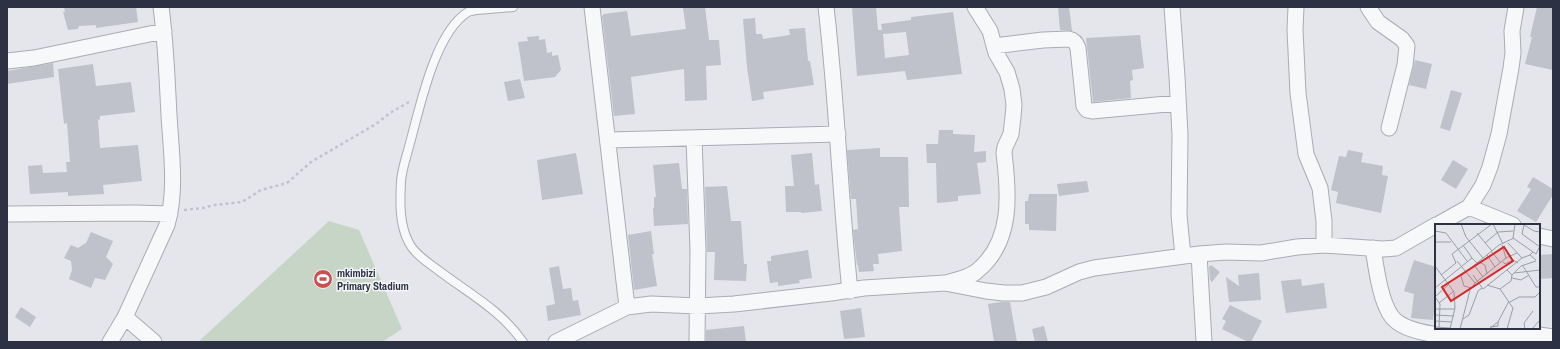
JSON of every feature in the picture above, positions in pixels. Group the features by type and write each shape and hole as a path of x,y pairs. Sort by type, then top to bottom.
{"street":[{"path":"110,342 125,317 166,225 170,212 172,166 164,31 161,7"},
{"path":"592,7 609,140 627,307"},
{"path":"826,7 838,134 844,234 850,290"},
{"path":"556,342 627,307 651,304 698,306 768,301 864,288 945,283 965,277 977,271 992,256 1001,240 1006,218 1008,193 1004,154 1011,134 1014,105 1010,80 996,53 990,30 975,7"},
{"path":"1172,7 1180,135 1179,215 1183,256"},
{"path":"1296,7 1295,30 1298,93 1306,154 1320,188 1324,221 1324,245"},
{"path":"1368,7 1378,22 1402,39 1407,46 1405,66 1388,128"},
{"path":"1438,224 1469,207 1483,185 1490,167 1499,134 1512,60 1512,31 1516,7"},
{"path":"7,61 34,58 164,31"},
{"path":"994,46 1043,40 1069,39 1076,42 1078,48 1084,106 1087,110 1092,111 1178,103"},
{"path":"609,140 838,134"},
{"path":"694,138 698,250 697,342"},
{"path":"1469,207 1511,224"},
{"path":"7,214 170,212"},
{"path":"945,283 986,291 1022,293 1046,287 1079,272 1094,268 1199,254 1226,252 1261,253 1297,247 1324,245 1396,248 1435,226"},
{"path":"1540,236 1553,239"},
{"path":"1373,248 1377,273 1386,306 1392,317 1404,325 1433,331 1501,337 1542,335 1553,337"},
{"path":"1199,254 1204,342"},
{"path":"125,317 154,342"}],"lane":[{"path":"513,7 469,11 452,28 434,64 422,96 401,179 400,210 402,226 410,244 424,260 492,308 513,328 523,342"}],"path":[{"path":"170,212 242,202 261,190 287,183 311,162 376,124 403,105 422,96"}],"green space":[{"name":"mkimbizi Primary Stadium","path":"329,221 359,230 402,329 382,342 198,342"}],"building":[{"path":"64,7 136,7 138,22 96,28 96,25 79,26 78,29 68,30 63,12 65,12"},
{"path":"705,7 709,40 719,40 721,65 706,66 707,100 685,101 684,69 631,77 635,114 614,116 602,16 604,14 627,11 631,36 686,29 683,8"},
{"path":"852,7 876,7 878,30 882,30 881,24 911,20 911,17 953,12 962,74 907,80 905,71 857,76","holes":["906,32 909,55 885,58 883,34"]},
{"path":"1058,7 1069,7 1072,31 1060,30"},
{"path":"1537,7 1553,7 1553,70 1525,64 1532,37 1530,37"},
{"path":"755,18 756,34 762,34 763,39 790,35 789,29 805,28 808,61 810,61 814,85 763,92 764,99 752,101 747,67 743,19"},
{"path":"1140,35 1144,68 1132,70 1133,80 1130,81 1131,98 1093,102 1086,38"},
{"path":"539,36 539,40 545,39 547,53 552,52 552,56 558,55 561,70 555,77 524,81 518,42 528,41 527,37"},
{"path":"1415,60 1432,64 1426,89 1409,85"},
{"path":"53,63 54,77 7,84 7,71"},
{"path":"93,64 96,86 131,82 135,112 100,116 100,119 98,120 100,148 138,145 142,181 103,185 104,194 68,196 68,192 30,194 28,166 42,165 43,173 67,172 66,162 70,162 67,123 64,124 58,69"},
{"path":"520,79 525,98 508,101 504,82"},
{"path":"1451,90 1462,93 1450,131 1440,128"},
{"path":"939,130 953,130 953,134 975,135 974,152 986,151 986,162 977,163 981,194 958,196 958,201 937,203 936,163 927,163 926,144 938,144"},
{"path":"880,148 880,157 908,157 909,207 899,207 902,251 878,254 879,264 873,264 874,271 859,272 853,230 858,229 856,199 851,199 847,150"},
{"path":"1348,150 1363,153 1361,162 1383,166 1382,175 1388,176 1381,213 1336,203 1338,192 1331,190 1339,156 1346,157"},
{"path":"576,153 583,194 542,200 537,160"},
{"path":"812,153 815,185 819,184 822,211 801,213 786,212 785,186 794,186 791,155"},
{"path":"1453,160 1468,169 1456,189 1441,180"},
{"path":"679,163 682,189 687,189 688,224 654,226 653,208 654,197 656,197 653,165"},
{"path":"1533,177 1553,189 1553,195 1536,222 1517,211 1531,189 1527,187"},
{"path":"1087,181 1089,192 1059,196 1057,184"},
{"path":"727,186 731,221 741,221 744,264 747,264 746,281 714,280 715,252 707,252 705,187"},
{"path":"1029,194 1057,194 1056,231 1029,230 1029,224 1025,224 1025,201 1028,201"},
{"path":"651,231 654,254 652,254 657,286 634,290 628,235"},
{"path":"91,232 113,241 106,257 113,264 105,280 95,278 91,288 69,279 72,270 71,261 64,258 71,245 78,248 86,243"},
{"path":"808,250 812,278 799,280 800,283 778,286 778,282 770,283 767,261 771,261 771,256"},
{"path":"1553,254 1553,278 1540,279 1540,255"},
{"path":"1414,260 1435,267 1435,302 1433,320 1411,318 1414,294 1404,291"},
{"path":"1211,265 1220,272 1212,282 1210,280 1209,267"},
{"path":"559,266 563,289 571,288 573,301 578,300 581,315 548,321 546,306 555,304 549,268"},
{"path":"1259,273 1261,300 1229,302 1226,277 1239,286 1238,275"},
{"path":"1301,279 1302,286 1324,283 1327,308 1286,313 1281,281"},
{"path":"1010,302 1017,342 994,342 988,304"},
{"path":"1230,305 1262,321 1251,342 1248,342 1222,329 1226,321 1222,319"},
{"path":"21,307 36,317 30,327 15,317"},
{"path":"861,308 865,337 844,339 840,311"},
{"path":"744,326 746,342 706,342 706,330"},
{"path":"1044,326 1048,342 1035,342 1032,329"}],"place":[{"name":"mkimbizi Primary Stadium","path":"323,279"}]}
